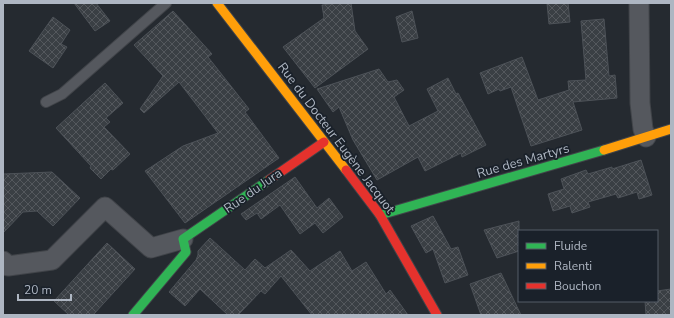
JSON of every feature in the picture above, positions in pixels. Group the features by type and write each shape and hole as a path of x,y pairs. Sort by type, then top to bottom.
{"street":[{"name":"Rue du Docteur Eugène Jacquot","path":"217,3 380,215 437,315"},
{"path":"641,3 640,103 643,129 646,137"},
{"name":"Rue des Martyrs","path":"380,215 526,174 671,129"},
{"name":"Rue du Jura","path":"3,261 8,266 52,260 105,207 151,248 183,239 324,142"},
{"path":"133,315 186,252 183,239"}],"lane":[{"path":"46,102 62,94 166,3"}],"building":[{"path":"74,3 96,3 110,21 95,31"},
{"path":"351,3 355,31 368,49 315,88 283,47 324,18 322,5"},
{"path":"547,3 568,3 570,22 549,24"},
{"path":"173,11 212,54 208,57 249,109 245,112 279,158 185,223 145,171 183,146 218,133 179,82 144,113 140,109 163,76 134,45"},
{"path":"412,11 418,38 402,42 396,17"},
{"path":"53,17 70,30 61,44 67,47 53,68 29,51"},
{"path":"604,19 609,76 615,75 617,98 573,102 582,130 531,146 511,87 500,91 499,89 488,94 480,73 522,57 538,100 569,90 568,81 586,80 581,21"},
{"path":"379,69 388,82 397,80 404,90 394,97 409,126 438,111 427,89 448,78 456,94 458,93 486,145 462,157 461,153 425,171 418,157 377,180 353,140 339,107 333,112 317,89"},
{"path":"105,83 123,103 106,118 110,122 104,127 130,154 101,179 56,128"},
{"path":"641,160 652,195 639,199 637,192 618,198 616,194 588,202 590,207 572,213 570,206 553,211 548,194 564,189 561,179 586,170 588,174 612,167 612,169"},
{"path":"52,172 80,198 53,226 37,211 23,212 3,233 3,174"},
{"path":"295,177 317,208 329,198 343,217 323,233 315,223 300,234 280,205 261,219 257,213 246,220 241,214"},
{"path":"433,216 451,249 458,247 468,275 445,283 433,249 426,253 411,226"},
{"path":"519,221 518,251 497,258 484,230"},
{"path":"210,238 245,270 255,259 265,268 291,250 310,271 340,251 352,271 366,262 386,294 390,290 408,315 312,315 281,276 265,294 261,291 238,315 228,315 200,289 185,306 169,292 196,260 198,251"},
{"path":"107,243 135,269 93,315 69,315 54,301"},
{"path":"501,273 521,315 481,315 470,284"},
{"path":"671,289 671,315 646,315 645,302 658,302 658,291"}],"traffic: fast":[{"path":"380,215 604,150"},
{"path":"133,315 186,252 183,239 269,180"}],"traffic: slow":[{"path":"217,3 346,170"},
{"path":"604,150 671,129"}],"traffic: jam":[{"path":"269,180 324,142"},
{"path":"346,170 380,215 437,315"}]}
